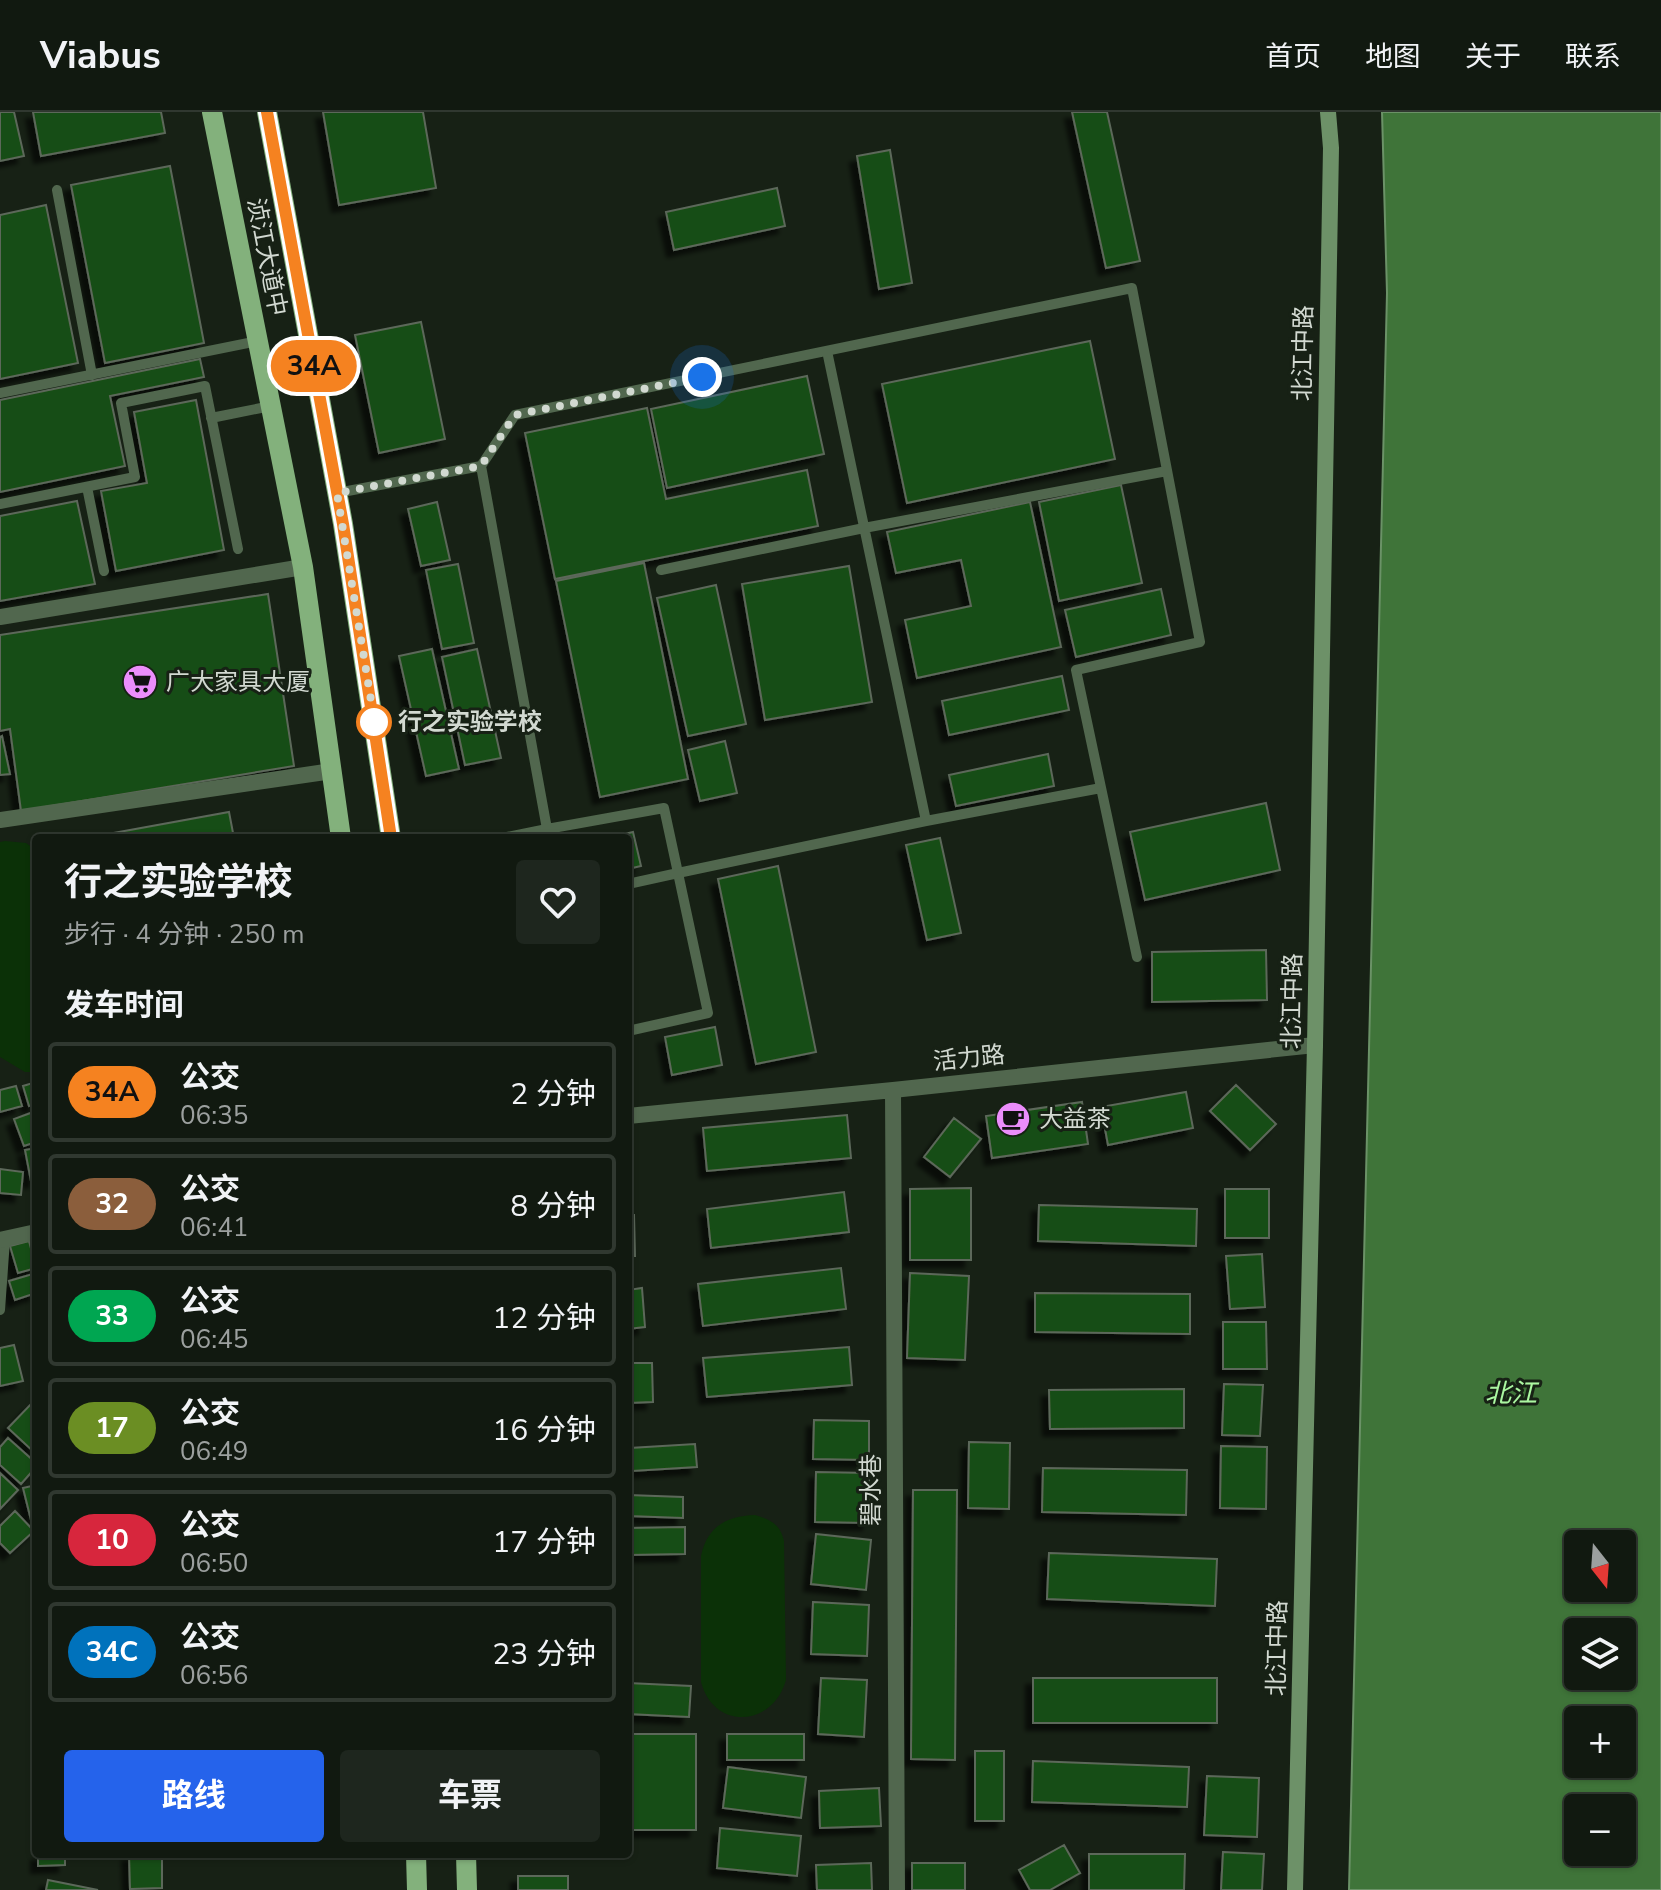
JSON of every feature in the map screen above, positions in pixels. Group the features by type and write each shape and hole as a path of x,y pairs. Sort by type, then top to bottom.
{"main road":[{"name":"浈江大道中","path":"212,112 303,567 340,834"},
{"name":"浈江大道中","path":"267,112 337,493 390,834"},
{"path":"416,1858 417,1890"},
{"path":"466,1858 467,1890"}],"street":[{"name":"北江中路","path":"1295,1890 1315,1045 1331,148 1328,112"},
{"path":"0,617 303,567"},
{"path":"0,820 332,771"},
{"name":"活力路","path":"632,1116 1315,1045"},
{"name":"碧水巷","path":"893,1090 897,1890"},
{"path":"2,1240 32,1233"}],"lane":[{"path":"57,190 92,375"},
{"path":"547,829 481,466 515,415 1132,288 1200,642 1076,670 1137,957"},
{"path":"0,393 258,341"},
{"path":"827,351 926,821"},
{"path":"0,504 135,477 121,403 205,386 238,549"},
{"path":"211,418 271,406"},
{"path":"337,493 481,466"},
{"path":"661,570 1167,471"},
{"path":"87,487 104,571"},
{"path":"632,883 926,821 1101,788"},
{"path":"522,834 664,808 708,1013 632,1030"},
{"path":"0,1310 2,1240"}],"shaded area":[{"path":"0,842 26,843 32,847 32,1072 25,1072 0,1057"},
{"path":"755,1515 774,1524 784,1541 786,1680 779,1696 769,1707 744,1717 718,1709 708,1698 701,1682 701,1556 708,1538 719,1525 735,1518"}],"water":[{"name":"北江","path":"1382,112 1661,112 1661,1890 1349,1890 1387,293"}],"building":[{"path":"0,112 14,112 24,156 0,161"},
{"path":"33,112 161,112 165,133 41,156"},
{"path":"323,112 423,112 436,188 339,205"},
{"path":"1072,112 1107,112 1140,261 1106,268"},
{"path":"890,150 912,283 879,289 857,156"},
{"path":"170,166 204,343 105,363 71,185"},
{"path":"777,188 785,226 674,250 666,212"},
{"path":"46,205 78,363 0,379 0,215"},
{"path":"421,322 445,439 379,453 355,335"},
{"path":"1090,341 1115,459 907,503 882,384"},
{"path":"200,359 204,377 110,396 125,466 0,492 0,400"},
{"path":"807,376 824,454 667,488 651,409"},
{"path":"196,400 224,550 116,571 101,491 147,483 134,412"},
{"path":"647,408 666,499 807,470 818,526 555,579 525,433"},
{"path":"1121,485 1142,583 1059,601 1039,502"},
{"path":"77,501 95,584 0,601 0,516"},
{"path":"437,502 450,560 421,566 408,509"},
{"path":"1030,502 1061,647 917,678 905,620 971,606 961,560 896,573 887,532"},
{"path":"644,563 688,779 600,797 556,581"},
{"path":"458,564 474,643 442,649 426,570"},
{"path":"849,566 872,702 765,720 742,584"},
{"path":"716,585 746,724 688,736 657,598"},
{"path":"1161,589 1171,635 1076,657 1065,610"},
{"name":"广大家具大厦","path":"268,594 294,766 21,811 10,729 0,731 0,635"},
{"path":"432,649 459,769 426,776 399,656"},
{"path":"477,649 501,758 465,765 442,657"},
{"path":"1062,676 1069,710 949,735 942,701"},
{"path":"0,737 10,774 0,775"},
{"path":"725,741 737,793 700,801 688,750"},
{"path":"1048,754 1054,786 956,806 949,775"},
{"path":"1266,803 1280,870 1145,900 1130,832"},
{"path":"229,812 233,834 108,834"},
{"path":"633,832 641,866 632,868 632,834 625,834"},
{"path":"940,838 961,933 927,940 906,845"},
{"path":"778,866 816,1052 756,1064 718,879"},
{"path":"1266,950 1267,1000 1152,1002 1152,952"},
{"path":"715,1027 722,1065 672,1075 665,1037"},
{"path":"32,1083 32,1105 29,1106 23,1086"},
{"path":"1236,1085 1276,1124 1250,1150 1210,1111"},
{"path":"16,1086 22,1106 0,1112 0,1090"},
{"path":"1186,1092 1193,1128 1108,1145 1101,1107"},
{"path":"1082,1102 1088,1144 992,1158 986,1116"},
{"path":"32,1112 32,1143 24,1146 14,1119"},
{"path":"847,1115 851,1158 707,1171 703,1128"},
{"path":"954,1118 981,1139 950,1177 924,1157"},
{"path":"32,1149 32,1181 31,1181 25,1150"},
{"path":"0,1169 23,1172 21,1195 0,1193"},
{"path":"971,1188 971,1260 910,1260 910,1189"},
{"path":"1225,1189 1269,1189 1269,1238 1225,1238"},
{"path":"844,1192 849,1232 711,1248 707,1209"},
{"path":"1039,1205 1197,1209 1196,1246 1038,1241"},
{"path":"632,1215 634,1215 635,1256 632,1256"},
{"path":"29,1241 32,1269 18,1273 10,1246"},
{"path":"1262,1254 1265,1307 1230,1309 1226,1256"},
{"path":"841,1268 846,1309 703,1326 698,1284"},
{"path":"910,1273 969,1276 965,1360 907,1358"},
{"path":"32,1274 32,1294 15,1300 9,1281"},
{"path":"642,1288 645,1327 632,1329 632,1289"},
{"path":"1035,1293 1190,1294 1190,1334 1035,1332"},
{"path":"1223,1322 1266,1322 1267,1369 1223,1369"},
{"path":"14,1345 23,1381 0,1386 0,1348"},
{"path":"849,1347 852,1385 707,1397 703,1358"},
{"path":"632,1363 652,1363 653,1402 632,1403"},
{"path":"1224,1384 1263,1385 1260,1436 1222,1435"},
{"path":"1184,1389 1184,1428 1050,1429 1049,1390"},
{"path":"31,1404 32,1405 32,1450 8,1428"},
{"path":"814,1420 869,1421 869,1460 813,1459"},
{"path":"8,1438 32,1459 32,1472 21,1484 0,1465 0,1447"},
{"path":"969,1442 1010,1443 1009,1509 968,1508"},
{"path":"695,1444 697,1467 632,1471 632,1448"},
{"path":"1221,1446 1267,1447 1266,1509 1220,1508"},
{"path":"1043,1468 1187,1470 1186,1515 1042,1512"},
{"path":"816,1472 869,1473 869,1523 815,1522"},
{"path":"0,1473 18,1490 0,1509"},
{"path":"32,1486 32,1524 23,1488"},
{"path":"913,1490 957,1490 955,1760 911,1759"},
{"path":"632,1495 683,1497 683,1518 632,1516"},
{"path":"15,1511 32,1529 32,1533 10,1553 0,1543 0,1526"},
{"path":"685,1527 685,1554 632,1555 632,1528"},
{"path":"816,1534 871,1540 866,1590 811,1584"},
{"path":"1049,1553 1217,1559 1215,1606 1047,1599"},
{"path":"813,1602 869,1605 867,1656 811,1654"},
{"path":"821,1678 867,1680 864,1737 818,1734"},
{"path":"1033,1678 1217,1678 1217,1723 1033,1723"},
{"path":"632,1683 691,1686 689,1717 632,1714"},
{"path":"632,1734 696,1734 696,1830 632,1830"},
{"path":"727,1734 804,1734 804,1760 727,1760"},
{"path":"975,1751 1004,1751 1004,1821 975,1821"},
{"path":"1033,1761 1189,1767 1187,1807 1032,1802"},
{"path":"728,1767 806,1777 801,1818 723,1808"},
{"path":"1207,1776 1259,1778 1257,1837 1204,1835"},
{"path":"879,1788 881,1826 820,1828 819,1791"},
{"path":"720,1828 801,1836 797,1876 717,1868"},
{"path":"1064,1845 1080,1873 1050,1890 1030,1890 1019,1870"},
{"path":"1223,1852 1264,1854 1262,1890 1221,1890"},
{"path":"1089,1854 1185,1854 1184,1890 1089,1890"},
{"path":"38,1858 65,1858 65,1865 38,1866"},
{"path":"129,1858 162,1858 162,1888 130,1889"},
{"path":"871,1863 872,1890 817,1890 816,1865"},
{"path":"912,1863 965,1863 965,1890 912,1890"},
{"path":"518,1876 568,1876 568,1890 518,1890"},
{"path":"48,1880 98,1890 46,1890"}],"bus line":[{"name":"34A","path":"267,112 343,524 390,834"}],"place":[{"name":"广大家具大厦","path":"140,682"},
{"name":"行之实验学校","path":"374,722"},
{"name":"大益茶","path":"1013,1119"}],"route":[{"path":"374,722 376,731 337,493 481,466 515,415 702,377"}]}
